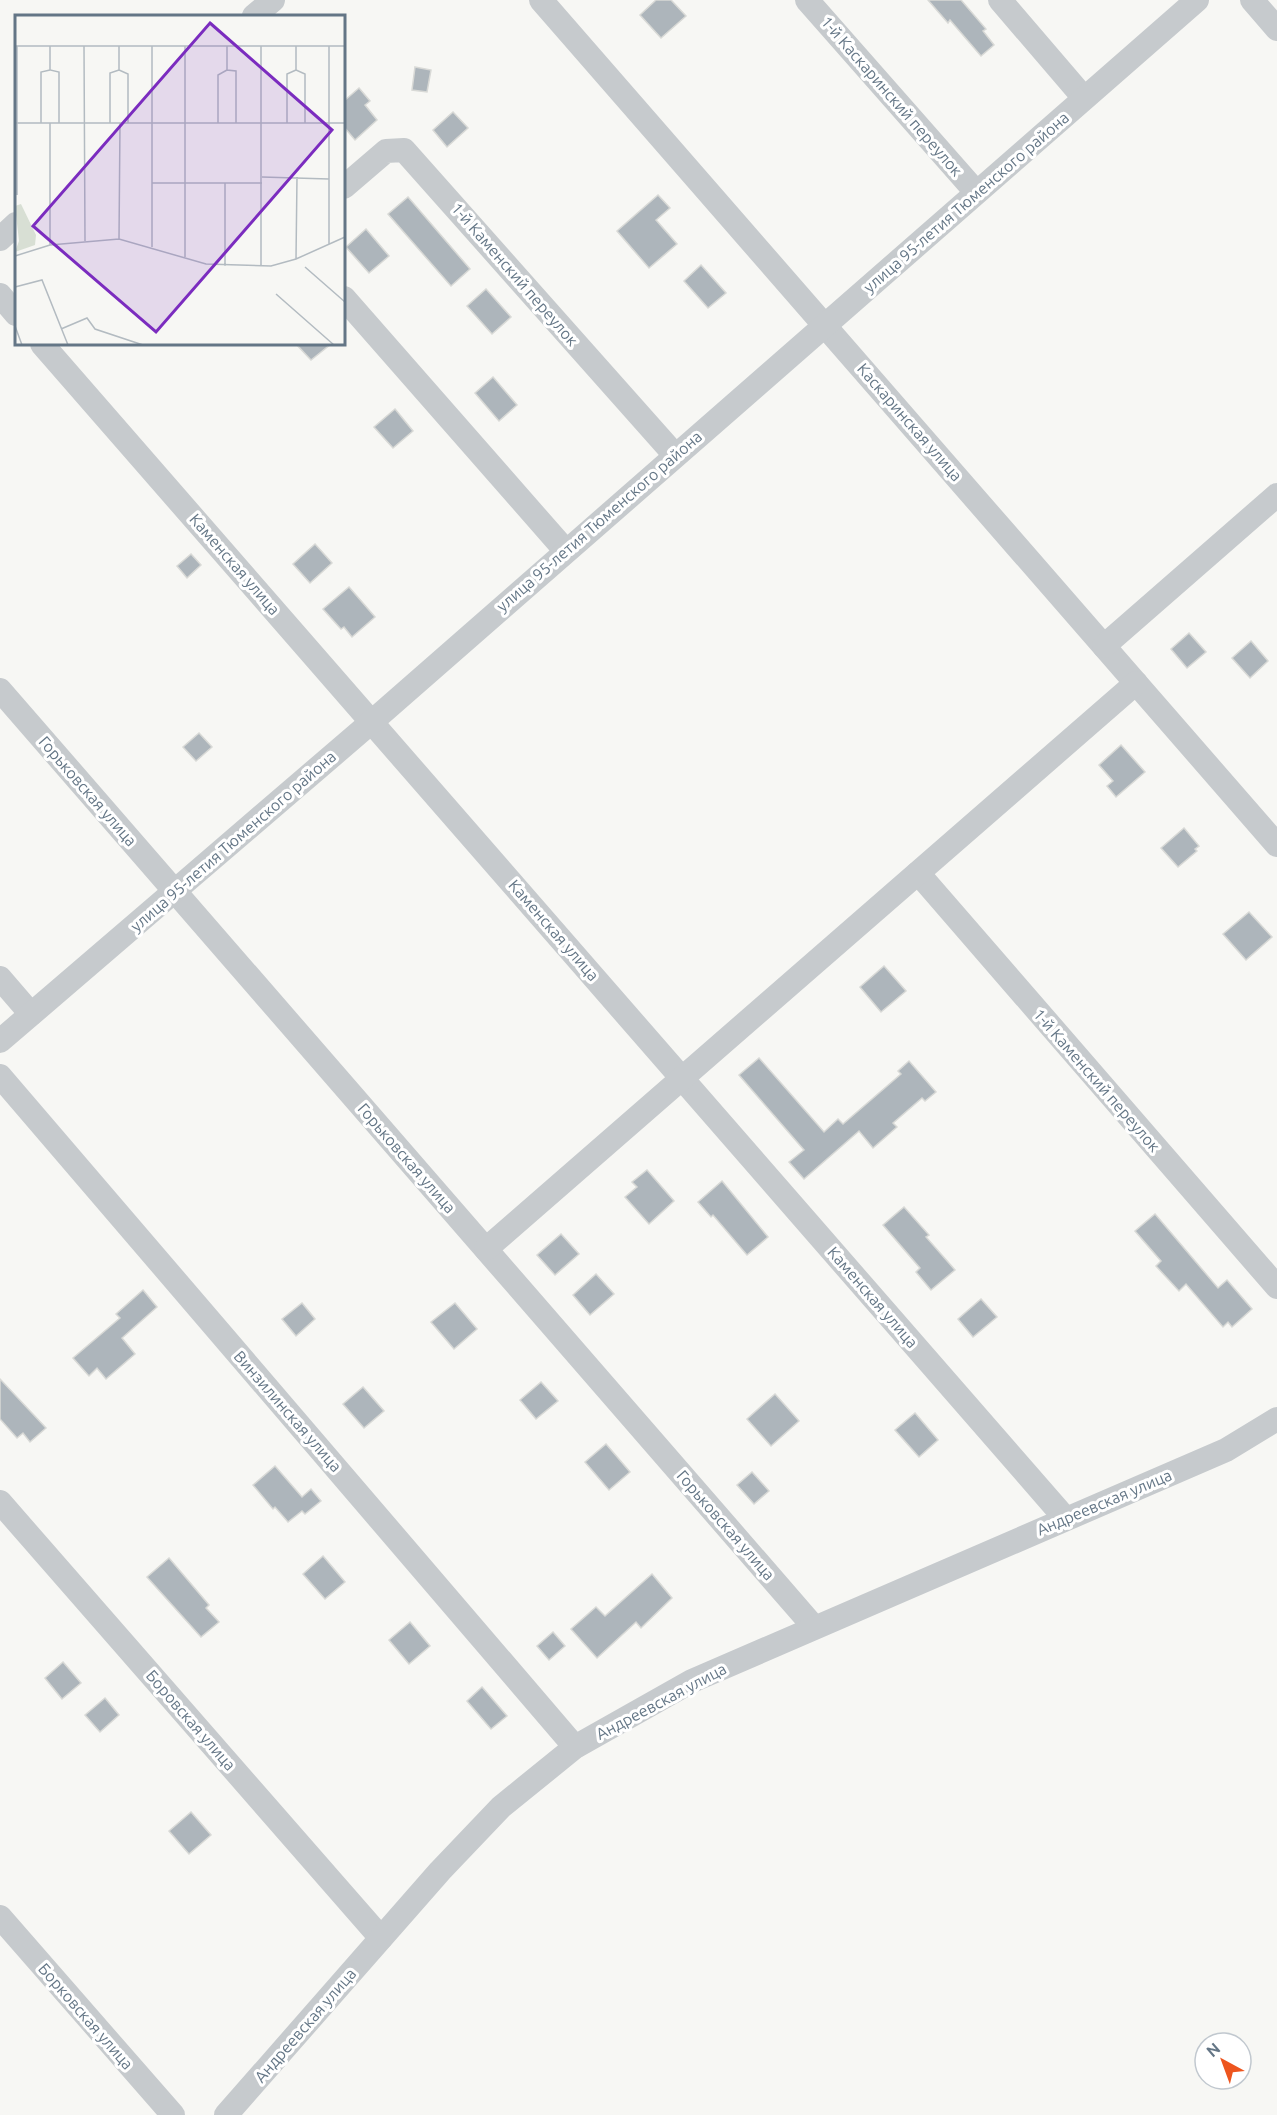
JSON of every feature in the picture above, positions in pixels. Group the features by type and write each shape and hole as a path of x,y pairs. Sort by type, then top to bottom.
{"street":[{"path":"255,15 273,0"},
{"name":"Каскаринская улица","path":"541,0 1277,845"},
{"name":"1-й Каскаринский переулок","path":"807,0 976,192"},
{"path":"1000,0 1084,98"},
{"name":"улица 95-летия Тюменского района","path":"0,1041 372,721 674,454 1197,0"},
{"path":"1252,0 1277,29"},
{"name":"1-й Каменский переулок","path":"345,186 386,151 404,150 674,454"},
{"path":"0,238 15,225"},
{"path":"0,295 15,313"},
{"path":"345,299 565,550"},
{"name":"Каменская улица","path":"43,345 1065,1518"},
{"path":"1104,646 1277,495"},
{"path":"486,1249 1136,683"},
{"name":"Горьковская улица","path":"0,690 814,1627"},
{"name":"1-й Каменский переулок","path":"918,873 1277,1287"},
{"path":"0,978 31,1014"},
{"name":"Винзилинская улица","path":"0,1076 575,1747"},
{"name":"Андреевская улица","path":"226,2115 440,1871 501,1807 575,1747 692,1681 1226,1450 1277,1419"},
{"name":"Боровская улица","path":"0,1502 381,1938"},
{"name":"Борковская улица","path":"0,1917 173,2115"}],"building":[{"path":"656,0 671,0 686,16 661,38 640,15"},
{"path":"928,0 961,0 986,29 983,31 994,45 981,56 950,20 948,23"},
{"path":"415,67 431,70 427,92 412,90"},
{"path":"359,88 370,101 365,105 377,120 355,140 345,128 345,100"},
{"path":"453,112 468,128 447,147 433,130"},
{"path":"658,195 670,208 656,220 677,244 649,268 617,231"},
{"path":"408,197 470,269 451,286 388,214"},
{"path":"366,229 389,256 369,273 346,247"},
{"path":"701,265 726,293 708,308 684,281"},
{"path":"486,289 511,317 492,334 467,306"},
{"path":"297,345 330,345 311,360"},
{"path":"493,377 517,405 499,421 475,393"},
{"path":"395,409 413,431 393,448 374,427"},
{"path":"315,544 332,563 310,583 293,564"},
{"path":"191,554 201,565 187,578 177,566"},
{"path":"349,587 375,617 352,637 344,627 341,629 323,609"},
{"path":"1189,633 1206,652 1187,668 1171,649"},
{"path":"1251,641 1268,661 1250,678 1232,658"},
{"path":"199,733 212,747 196,761 183,747"},
{"path":"1121,745 1145,772 1116,797 1107,786 1113,781 1099,765"},
{"path":"1184,828 1199,846 1195,849 1197,851 1178,867 1161,848"},
{"path":"1249,912 1272,937 1246,960 1223,934"},
{"path":"884,966 906,991 881,1012 860,987"},
{"path":"759,1058 824,1132 838,1119 843,1124 901,1074 898,1071 909,1061 936,1092 925,1101 922,1098 893,1123 897,1127 873,1148 859,1131 804,1179 789,1162 804,1150 739,1075"},
{"path":"647,1170 674,1201 649,1224 625,1197 637,1187 632,1182"},
{"path":"722,1181 768,1237 747,1255 713,1215 711,1217 698,1202"},
{"path":"904,1207 929,1235 926,1237 955,1270 931,1290 916,1272 920,1268 883,1225"},
{"path":"1155,1214 1218,1288 1227,1280 1252,1309 1232,1327 1228,1322 1223,1327 1186,1284 1179,1291 1156,1266 1161,1261 1135,1231"},
{"path":"561,1234 579,1254 555,1275 537,1255"},
{"path":"596,1274 614,1294 590,1315 573,1295"},
{"path":"143,1290 157,1307 122,1338 135,1354 106,1379 97,1368 89,1376 73,1358 120,1318 116,1314"},
{"path":"981,1299 997,1317 973,1337 958,1319"},
{"path":"302,1303 315,1319 296,1336 282,1319"},
{"path":"455,1303 477,1329 454,1349 431,1322"},
{"path":"0,1379 46,1428 30,1442 23,1433 17,1438 0,1419"},
{"path":"541,1382 558,1401 536,1419 520,1400"},
{"path":"363,1387 384,1411 364,1428 343,1404"},
{"path":"775,1394 799,1421 771,1446 747,1419"},
{"path":"915,1413 938,1440 919,1457 895,1430"},
{"path":"606,1444 630,1472 609,1490 585,1462"},
{"path":"275,1466 302,1497 311,1489 321,1501 305,1514 302,1511 288,1522 275,1507 273,1509 253,1485"},
{"path":"752,1472 769,1491 754,1504 737,1485"},
{"path":"323,1556 345,1582 325,1599 303,1574"},
{"path":"169,1558 209,1605 206,1608 219,1622 201,1637 147,1577"},
{"path":"652,1574 672,1598 641,1628 636,1622 597,1658 571,1629 596,1607 605,1616"},
{"path":"410,1622 430,1646 409,1664 389,1640"},
{"path":"553,1632 565,1646 549,1660 537,1646"},
{"path":"63,1662 81,1683 62,1699 45,1678"},
{"path":"482,1687 507,1716 491,1729 467,1701"},
{"path":"105,1698 119,1715 100,1732 85,1715"},
{"path":"191,1812 211,1835 189,1854 169,1831"}]}
